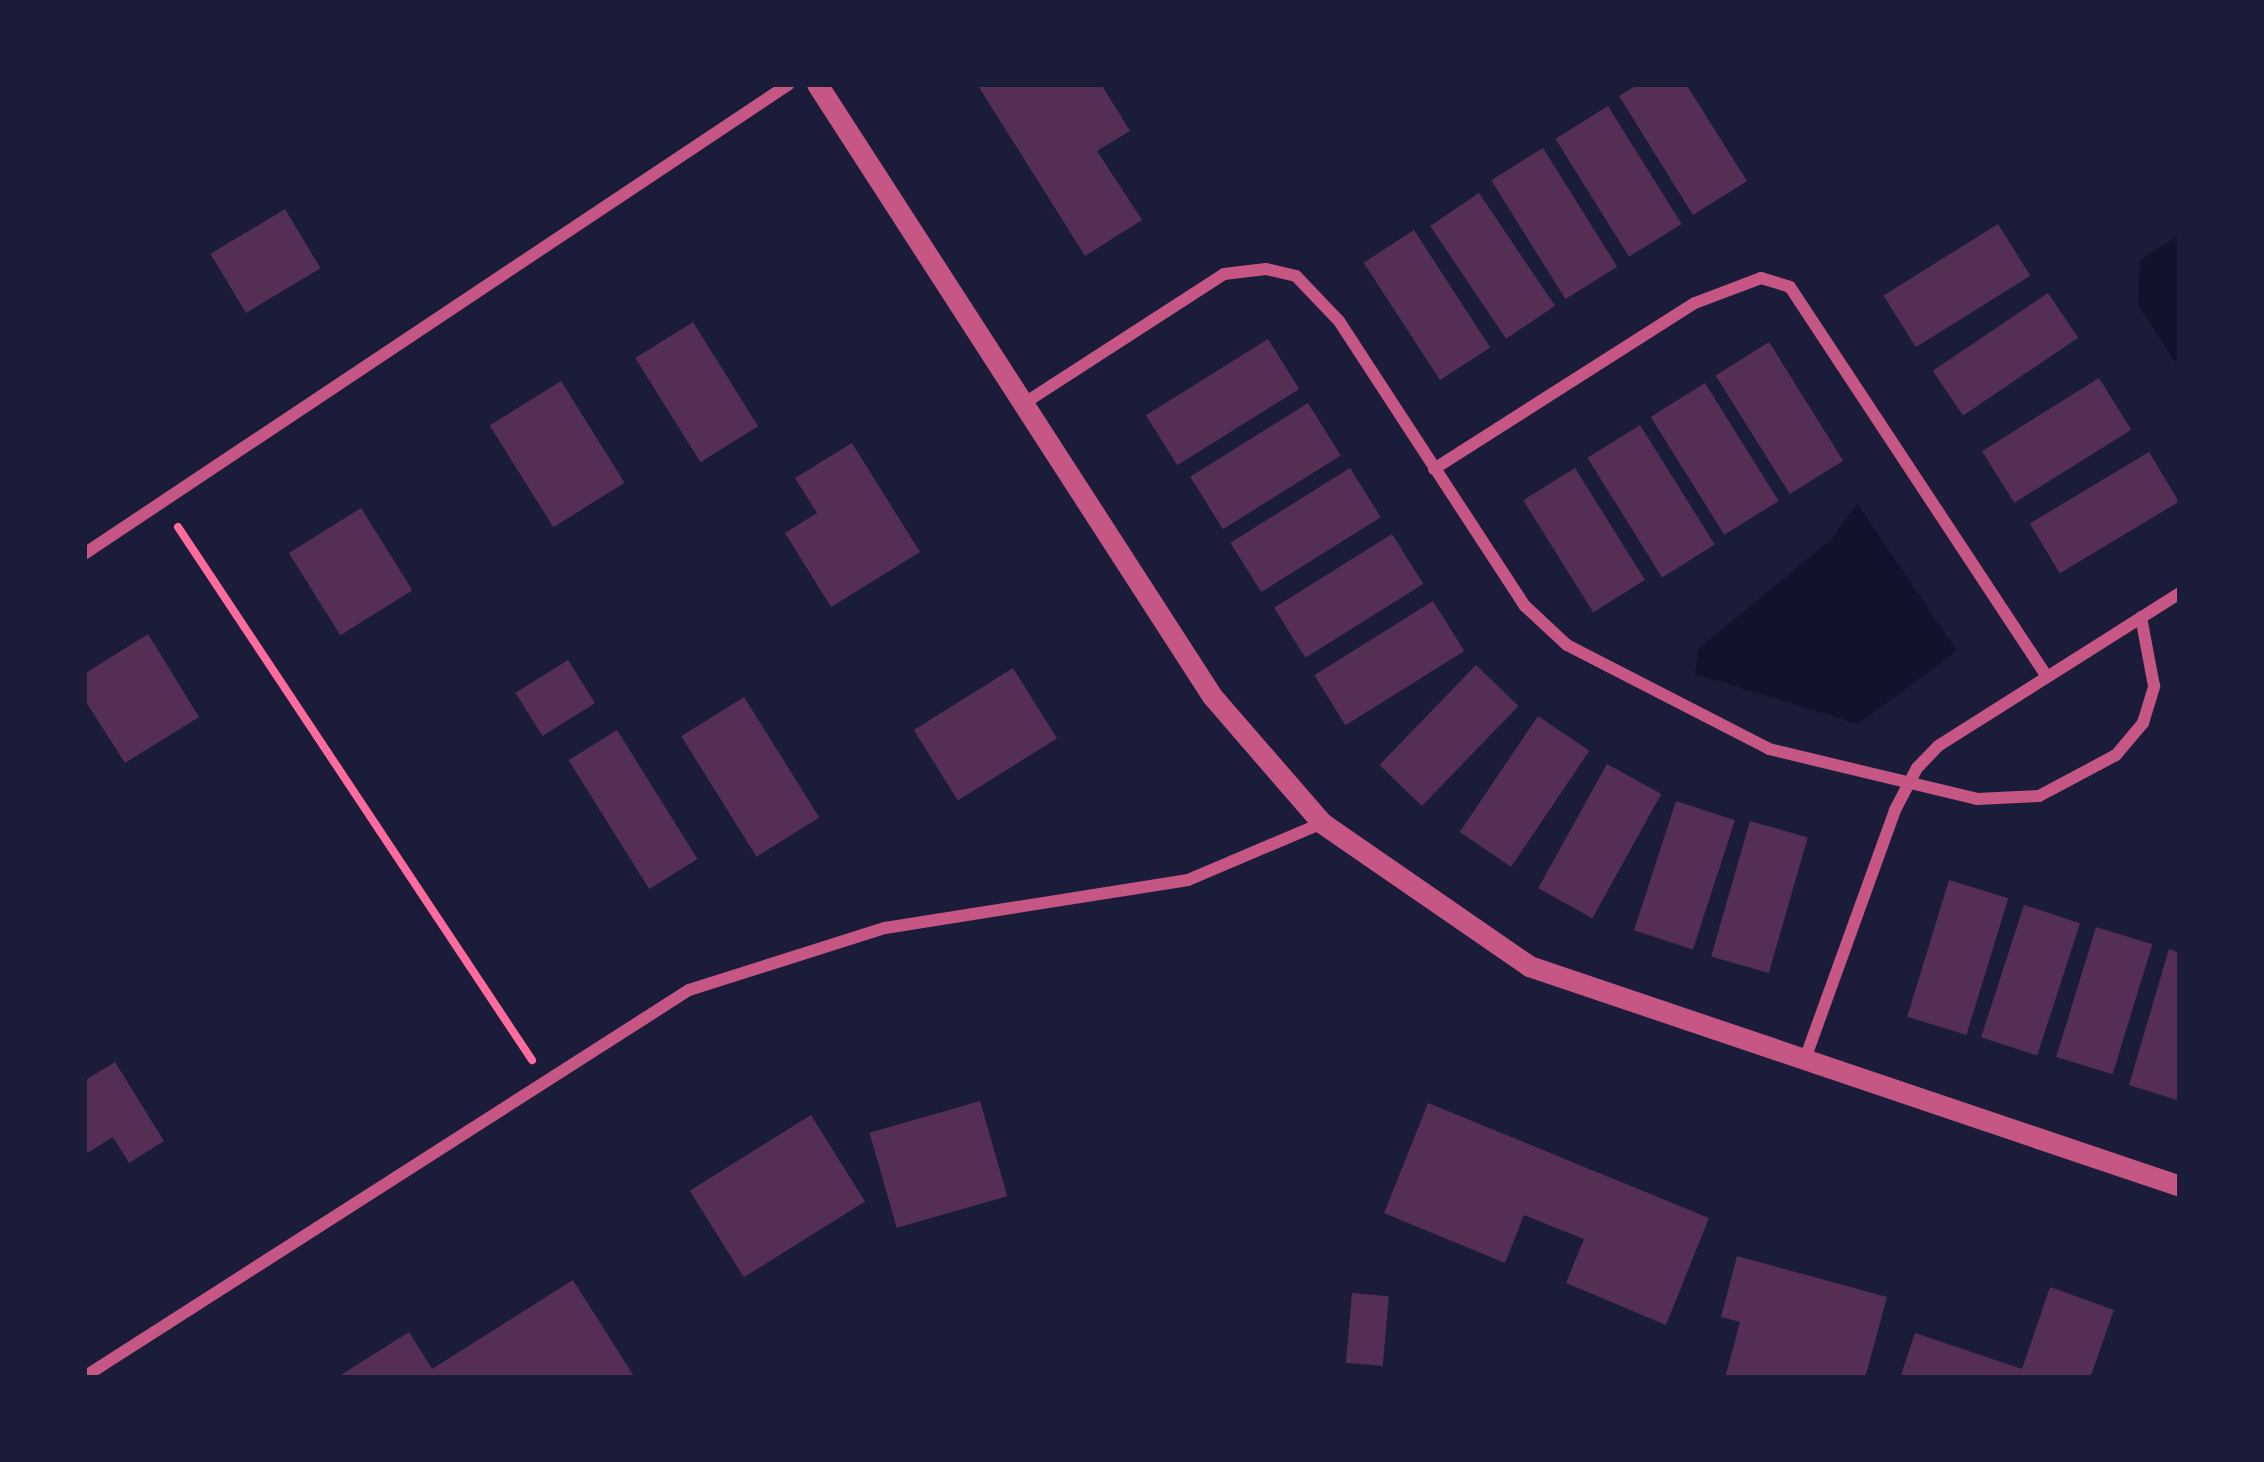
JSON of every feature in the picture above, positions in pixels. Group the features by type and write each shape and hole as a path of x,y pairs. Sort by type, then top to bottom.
{"street":[{"path":"84,554 789,84"},
{"path":"817,84 1212,696 1322,824 1529,966 2180,1186"},
{"path":"1024,404 1224,274 1266,268 1296,276 1330,310 1525,606 1567,645 1769,749 2007,803 2076,781 2116,755 2143,723 2154,686 2141,617"},
{"path":"1434,469 1695,303 1761,278 1790,287 2047,676"},
{"path":"1805,1059 1910,782 1938,746 2180,593"},
{"path":"84,1377 689,990 885,928 1188,880 1322,824"}],"path":[{"path":"163,504 546,1081"}],"shaded area":[{"path":"2180,235 2180,369 2138,305 2140,260"},
{"path":"1857,503 1957,651 1858,724 1695,674 1698,649 1832,539"}],"building":[{"path":"977,84 1101,84 1130,131 1097,151 1142,220 1085,256"},
{"path":"1639,84 1686,84 1747,181 1693,215 1619,96"},
{"path":"1608,106 1682,224 1629,257 1555,139"},
{"path":"1543,148 1617,267 1565,299 1491,180"},
{"path":"1479,193 1555,306 1506,339 1430,226"},
{"path":"285,209 321,268 246,313 210,254"},
{"path":"1998,224 2030,276 1916,347 1884,296"},
{"path":"1414,230 1490,347 1440,380 1364,263"},
{"path":"2048,293 2078,338 1963,415 1933,371"},
{"path":"693,322 758,426 701,462 635,358"},
{"path":"1268,339 1299,389 1177,465 1146,415"},
{"path":"1769,342 1843,461 1790,494 1716,375"},
{"path":"2099,378 2131,430 2014,503 1982,451"},
{"path":"561,381 625,483 553,527 490,426"},
{"path":"1705,383 1779,501 1724,535 1651,417"},
{"path":"1308,403 1341,456 1223,529 1190,477"},
{"path":"1640,425 1715,545 1662,577 1587,458"},
{"path":"852,443 920,552 831,607 785,533 817,513 795,478"},
{"path":"2149,452 2179,502 2060,573 2030,524"},
{"path":"1350,468 1381,517 1261,592 1230,543"},
{"path":"1575,468 1645,580 1593,612 1523,500"},
{"path":"361,508 412,590 340,635 289,553"},
{"path":"1392,534 1423,584 1305,658 1274,608"},
{"path":"1433,601 1464,651 1346,725 1314,675"},
{"path":"148,634 199,717 125,763 84,699 84,674"},
{"path":"568,660 595,703 542,736 515,693"},
{"path":"1476,665 1518,706 1422,806 1379,765"},
{"path":"1013,668 1057,738 958,800 914,730"},
{"path":"744,697 819,817 756,857 681,736"},
{"path":"1538,716 1589,751 1511,867 1460,832"},
{"path":"617,730 698,859 649,889 569,760"},
{"path":"1607,764 1661,794 1592,918 1538,888"},
{"path":"1676,801 1735,820 1693,950 1634,930"},
{"path":"1750,821 1808,838 1769,973 1711,957"},
{"path":"1949,880 2008,898 1966,1035 1907,1017"},
{"path":"2024,905 2080,923 2037,1055 1981,1037"},
{"path":"2096,927 2152,944 2113,1074 2056,1057"},
{"path":"2169,949 2180,953 2180,1101 2129,1085"},
{"path":"115,1062 164,1141 129,1163 113,1137 84,1155 84,1081"},
{"path":"980,1101 1007,1196 897,1228 869,1133"},
{"path":"1428,1103 1709,1218 1666,1325 1566,1283 1584,1239 1524,1215 1505,1263 1384,1213"},
{"path":"811,1115 865,1202 744,1277 690,1191"},
{"path":"1737,1256 1887,1297 1865,1378 1725,1378 1740,1322 1721,1317"},
{"path":"573,1280 635,1378 336,1378 409,1332 432,1369"},
{"path":"2050,1287 2114,1310 2090,1378 1900,1378 1915,1333 2022,1369"},
{"path":"1352,1293 1389,1296 1383,1366 1346,1363"}]}
